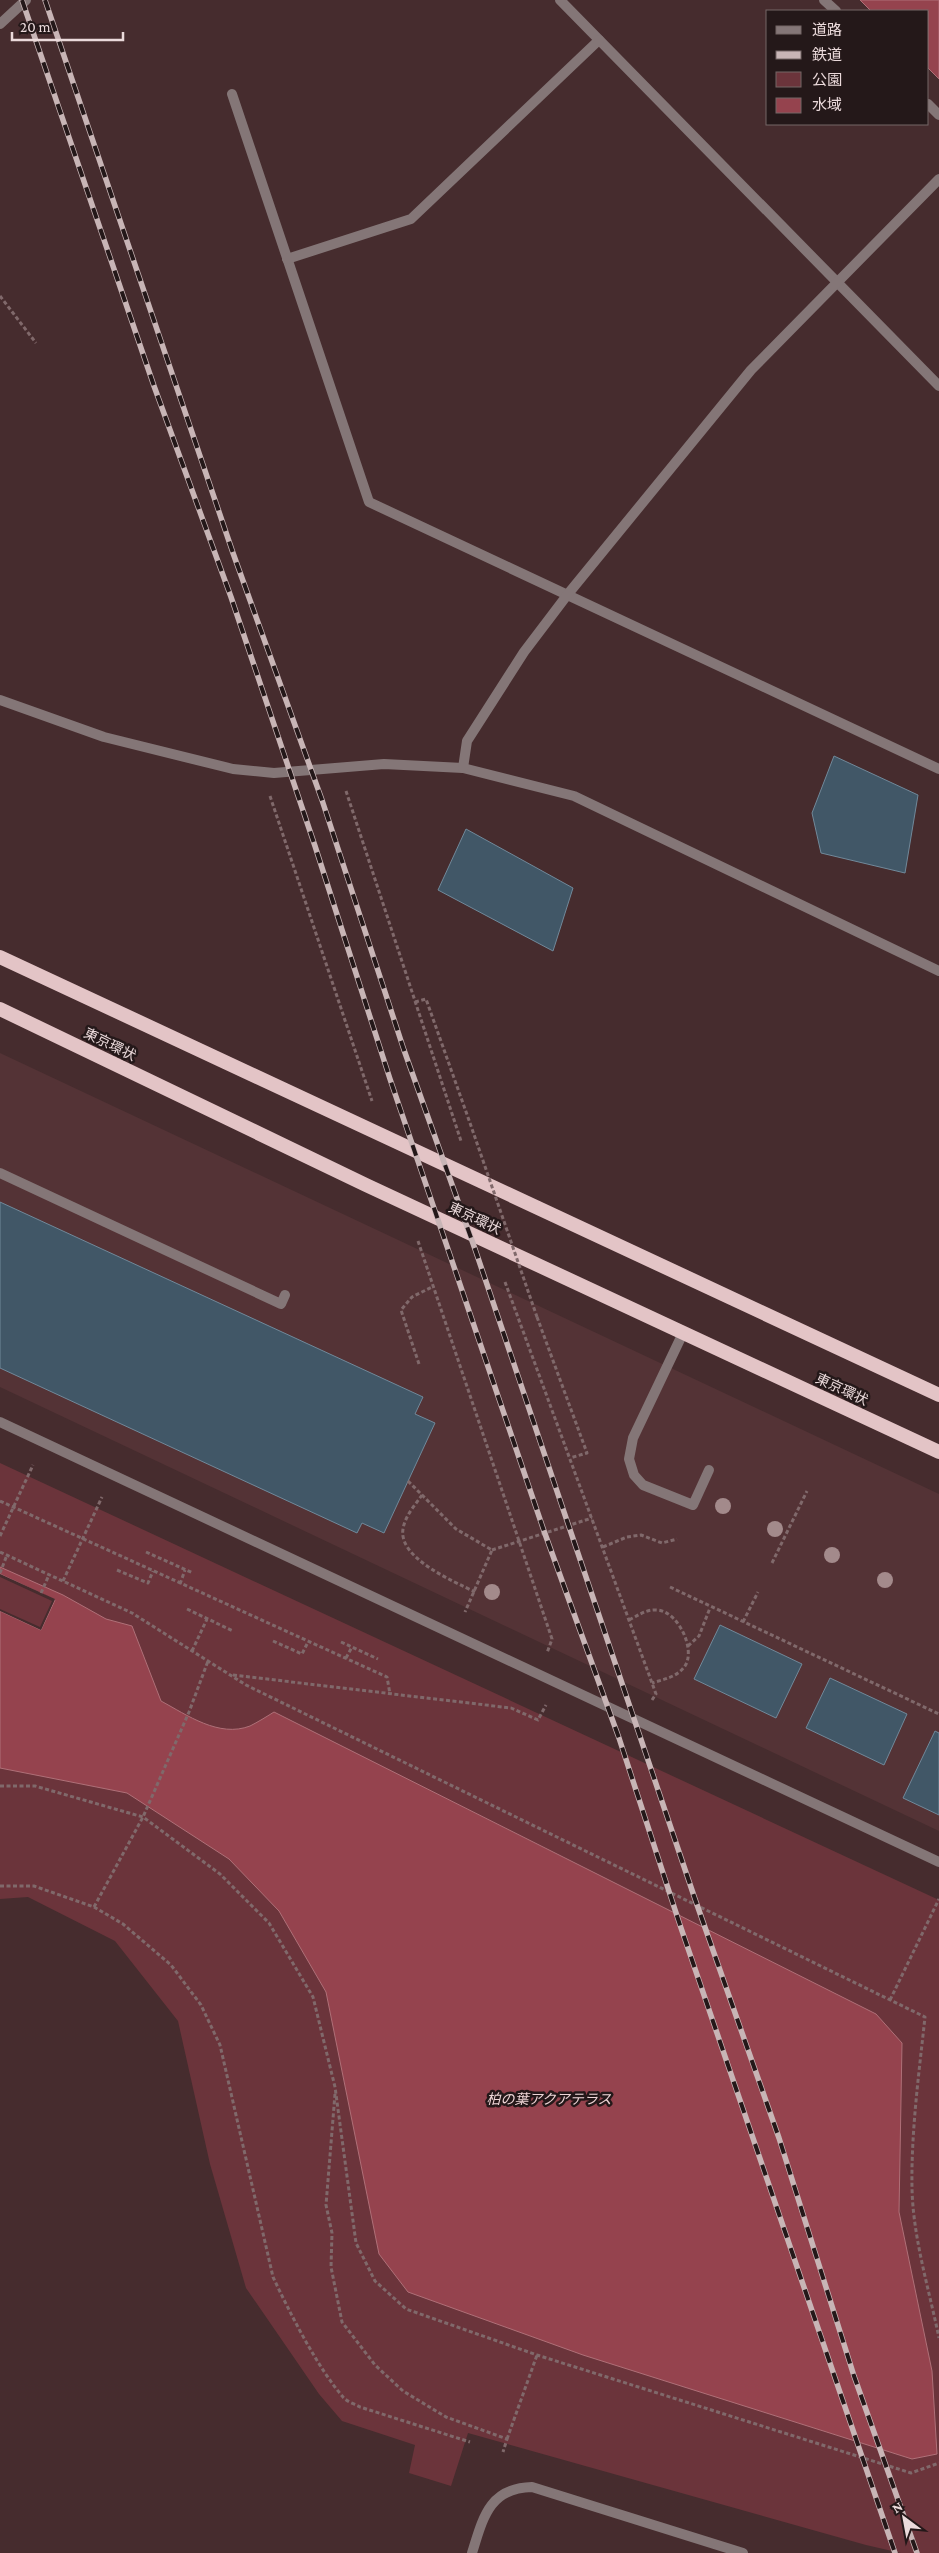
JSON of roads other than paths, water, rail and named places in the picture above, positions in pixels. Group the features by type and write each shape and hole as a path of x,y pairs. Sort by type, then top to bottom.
{"highway":[{"path":"0,957 939,1395"},
{"name":"東京環状","path":"0,1009 366,1185 939,1452"}],"street":[{"path":"0,24 26,0"},
{"path":"560,0 939,386"},
{"path":"824,0 835,10"},
{"path":"287,259 411,219 599,40"},
{"path":"232,94 369,502 939,769"},
{"path":"929,105 939,115"},
{"path":"463,768 467,741 524,652 568,594 751,370 839,283 939,179"},
{"path":"0,700 104,737 233,769 274,773 384,764 463,768 574,796 939,971"},
{"path":"0,1173 281,1304 285,1295"},
{"path":"683,1333 633,1438 629,1459 634,1475 643,1485 693,1505 709,1470"},
{"path":"0,1422 939,1862"},
{"path":"472,2553 484,2515 495,2501 514,2488 532,2487 743,2553"}],"water":[{"path":"860,0 939,0 939,79 929,69 929,10 870,10"},
{"path":"0,1567 63,1595 106,1619 132,1626 161,1701 192,1718 215,1727 238,1729 250,1726 274,1712 876,2014 902,2043 899,2212 932,2371 937,2454 912,2459 583,2355 408,2292 379,2254 326,1992 279,1911 229,1859 127,1793 0,1768 0,1611 41,1630 55,1600 0,1574"}],"railway":[{"path":"22,0 154,386 231,597 315,846 390,1079 544,1531 619,1738 680,1925 895,2553"},
{"path":"45,0 233,553 322,800 404,1050 475,1249 695,1899 779,2138 854,2376 917,2553"}],"park label":[{"name":"柏の葉アクアテラス","path":"549,2099"}]}
